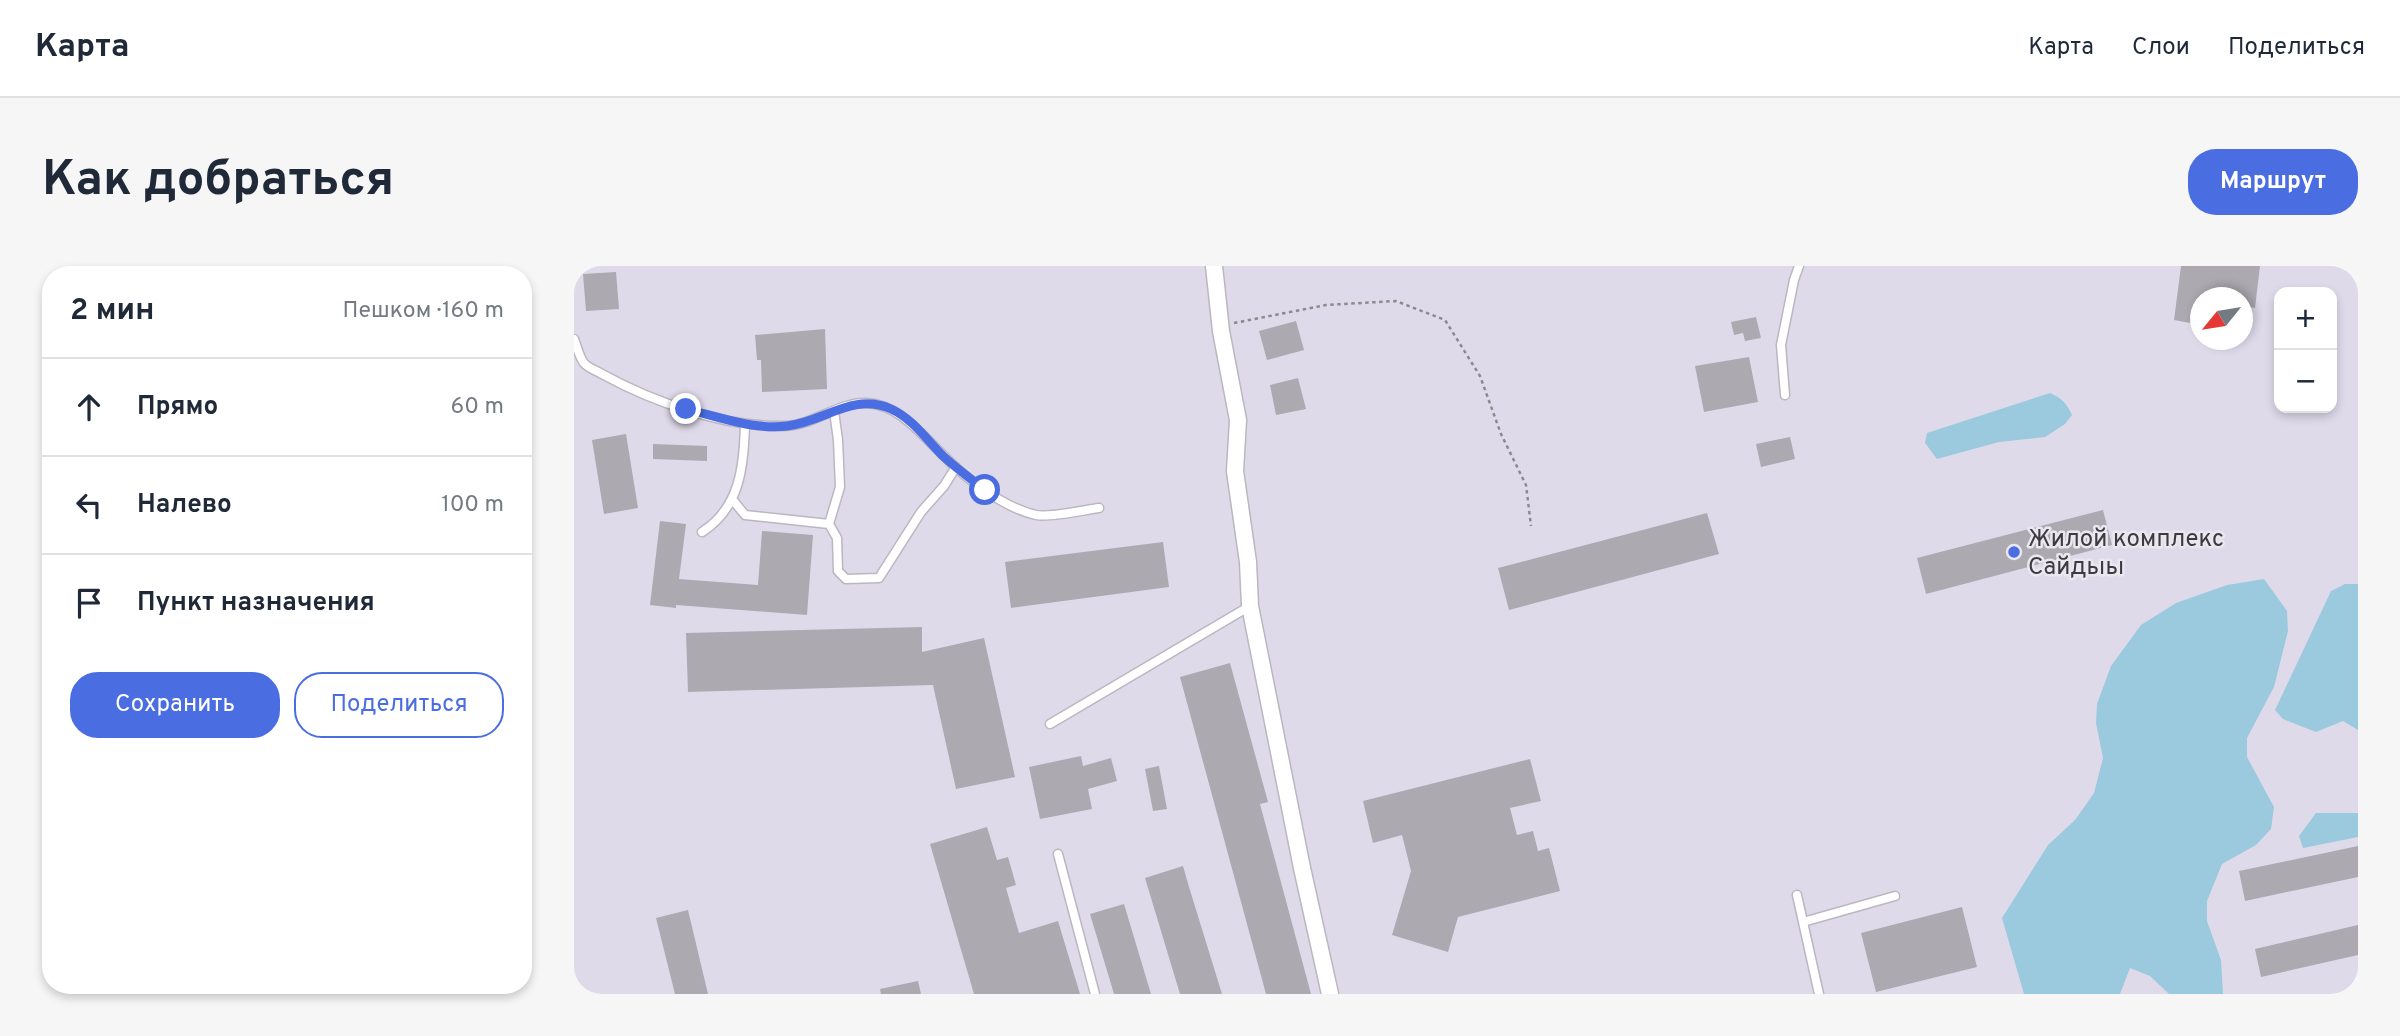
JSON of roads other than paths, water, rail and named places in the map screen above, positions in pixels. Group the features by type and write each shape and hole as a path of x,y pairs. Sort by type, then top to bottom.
{"street":[{"path":"1214,266 1221,326 1238,420 1235,471 1248,562 1250,606 1330,994"}],"lane":[{"path":"1785,395 1781,345 1799,266"},
{"path":"574,339 584,364 631,390 686,409 745,424 786,426 818,419 834,411 866,403 891,409 917,427 944,457 985,490 1018,508 1038,516 1099,508"},
{"path":"834,411 840,486 829,524 837,538 838,571 846,579 879,578 921,512 944,486 956,467"},
{"path":"702,532 716,523 735,494 744,456 745,424"},
{"path":"732,499 745,515 829,524"},
{"path":"1050,724 1250,606"},
{"path":"1058,854 1095,994"},
{"path":"1797,895 1819,994"},
{"path":"1803,922 1895,896"}],"water":[{"path":"2050,393 2064,402 2072,415 2065,424 2045,437 1999,442 1937,459 1925,443 1927,433"},
{"path":"2264,579 2287,611 2288,631 2274,687 2247,738 2247,757 2274,807 2271,829 2256,845 2222,864 2207,901 2207,921 2221,960 2223,994 2169,994 2150,976 2130,968 2120,994 2024,994 2002,918 2048,845 2075,820 2094,793 2103,758 2096,723 2097,704 2111,666 2141,625 2176,603 2227,585"},
{"path":"2345,584 2358,584 2358,730 2343,721 2316,732 2283,719 2275,710 2331,591"},
{"path":"2316,813 2358,813 2358,837 2303,848 2299,836"}],"place":[{"name":"Жилой комплекс Сайдыы","path":"2014,552"}]}
